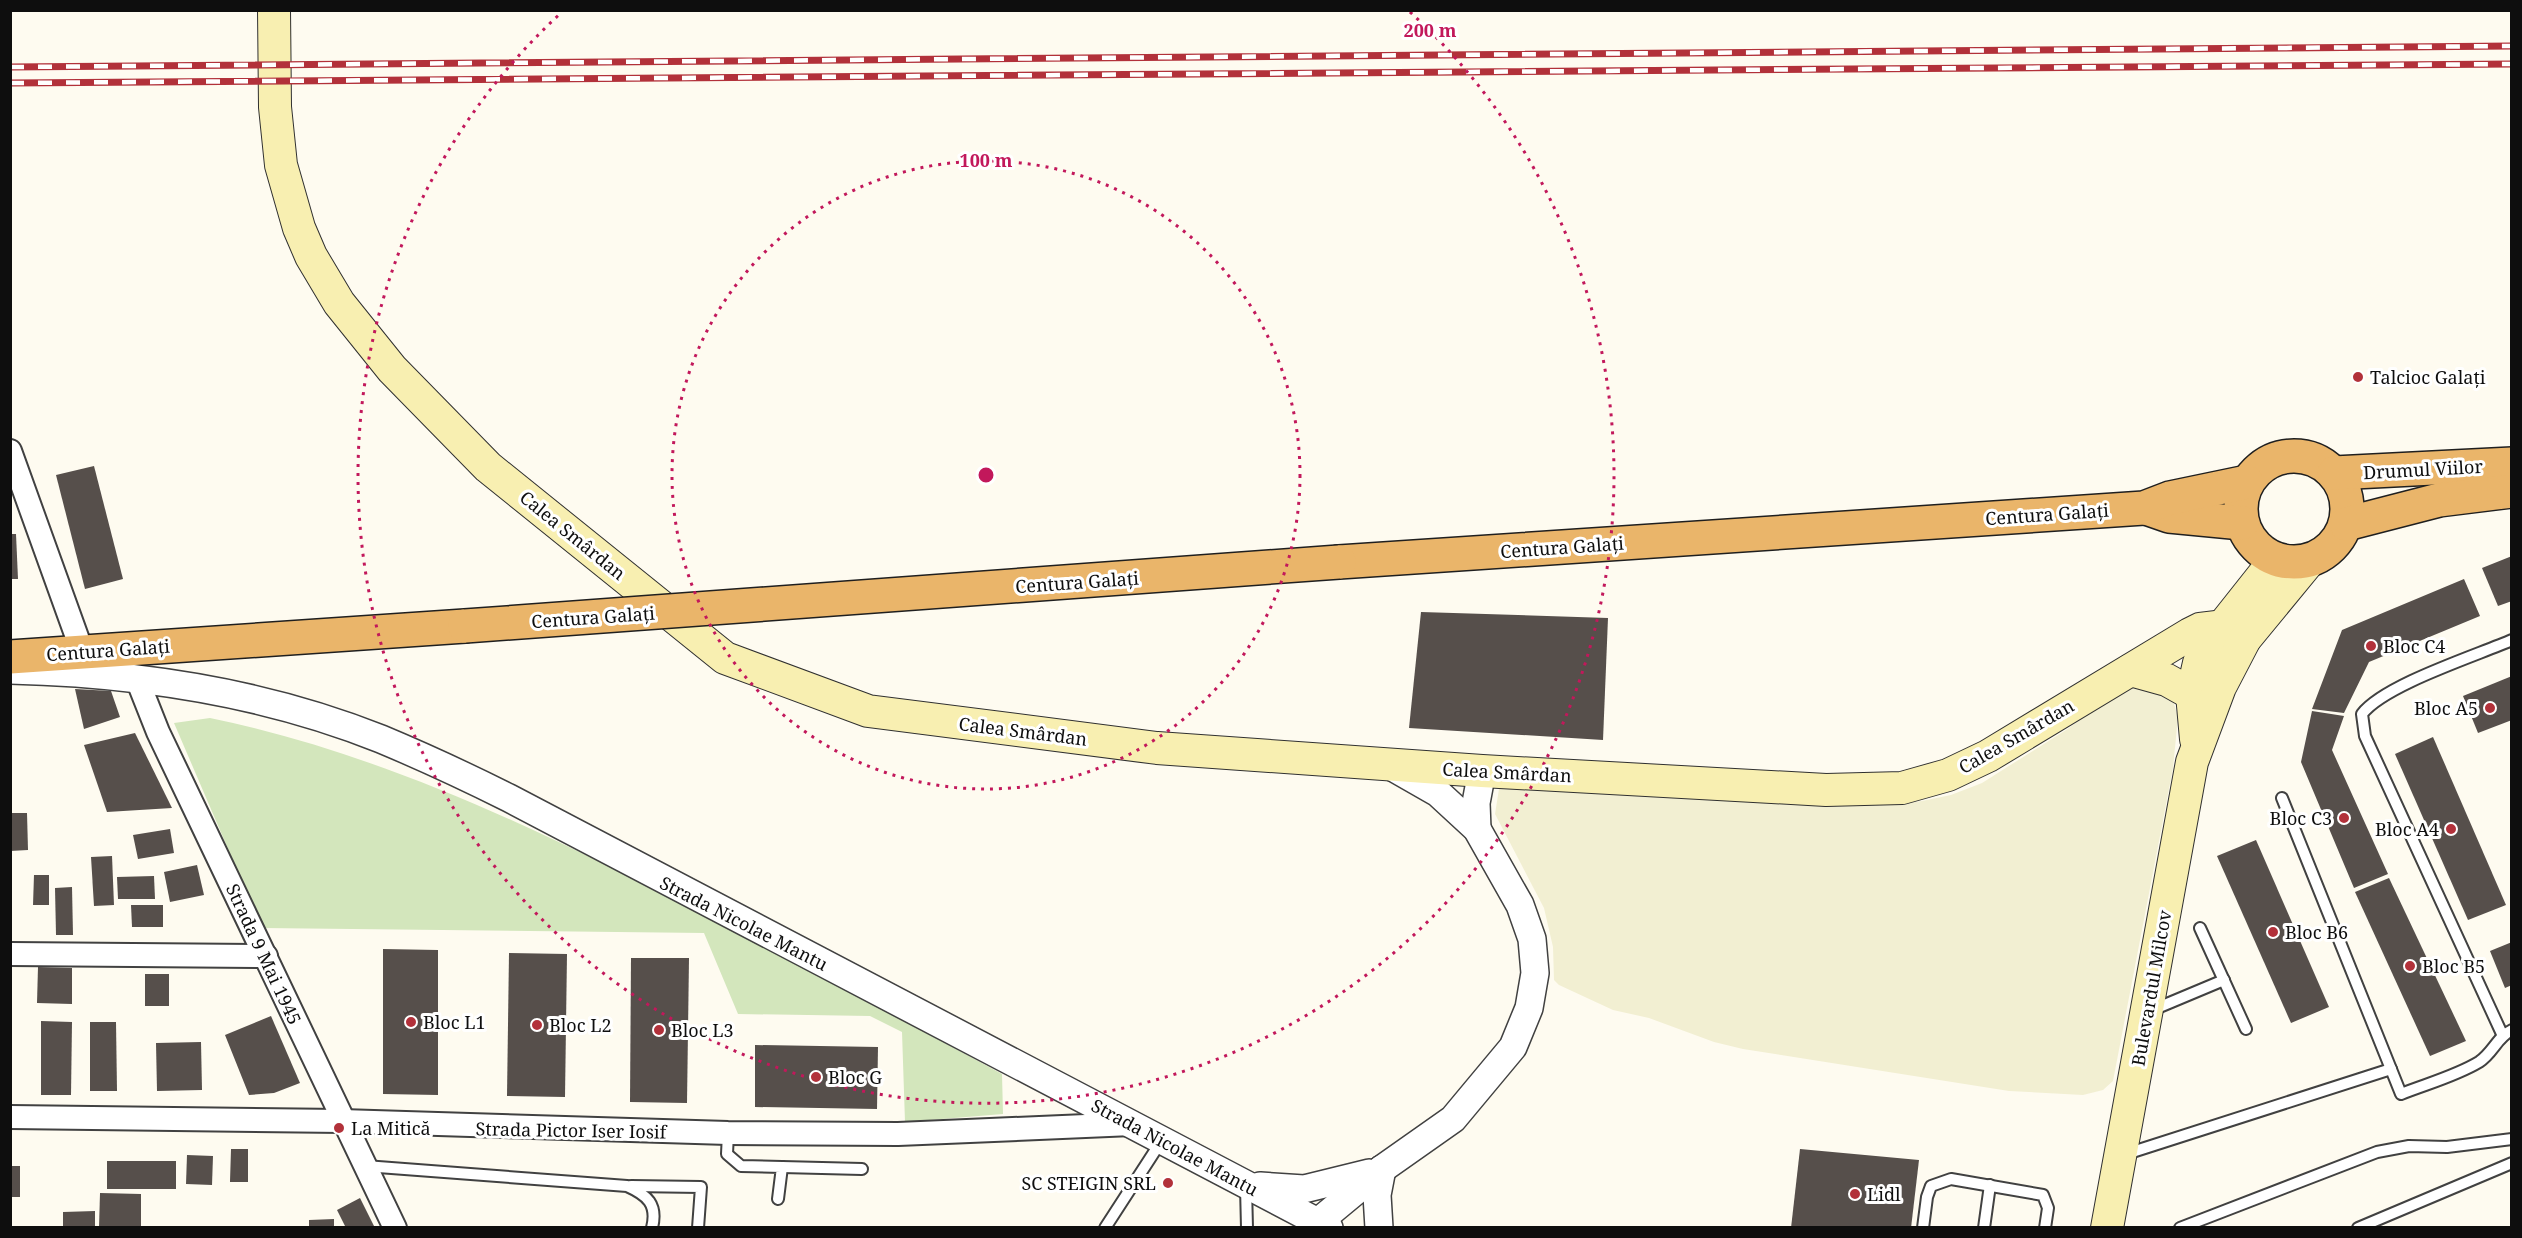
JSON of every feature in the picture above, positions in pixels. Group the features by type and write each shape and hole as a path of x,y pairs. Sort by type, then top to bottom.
{"highway":[{"path":"2288,456 2310,458 2334,473 2346,497 2346,524 2338,540 2326,552 2310,560 2294,563 2276,559 2258,548 2242,523 2241,502 2247,482 2268,462 2288,456"},
{"name":"Drumul Viilor","path":"2334,473 2511,464"},
{"name":"Centura Galați","path":"10,657 1339,562 2144,508 2170,498 2247,482"},
{"name":"Drumul Viilor","path":"2346,524 2391,510 2439,500 2511,491"},
{"name":"Centura Galați","path":"2144,508 2169,516 2242,523"}],"main road":[{"name":"Calea Smârdan","path":"274,10 275,107 281,165 299,228 311,256 339,303 392,369 488,467 725,658 868,711 1158,748 1482,771 1826,790 1902,788 1948,775 1988,756 2087,694 2200,629 2233,629"},
{"path":"2233,629 2276,559"},
{"path":"2233,629 2310,560"},
{"name":"Bulevardul Milcov","path":"2107,1227 2144,1014 2206,691 2199,663 2211,641 2233,629"},
{"path":"2131,670 2206,691"}],"street":[{"path":"10,451 82,651"},
{"name":"Strada Nicolae Mantu","path":"10,670 100,675 224,693 290,709 379,738 453,770 1132,1124 1321,1226"},
{"name":"Strada 9 Mai 1945","path":"137,679 158,732 266,956 342,1121 395,1227"},
{"path":"1321,1226 1382,1169 1454,1119 1476,1095 1513,1047 1529,1008 1535,973 1532,939 1520,905 1476,829 1438,793 1388,765"},
{"path":"1476,829 1476,803 1482,771"},
{"path":"10,954 266,956"},
{"name":"Strada Pictor Iser Iosif","path":"10,1117 342,1121 728,1133 898,1134 1132,1124"},
{"path":"1246,1184 1278,1189 1304,1189 1332,1184 1382,1169"},
{"path":"1379,1227 1377,1195 1382,1169"}],"lane":[{"path":"2282,798 2401,1094 2478,1062 2493,1050 2507,1032 2365,736 2362,714 2372,701 2392,691 2511,640"},
{"path":"2200,928 2246,1029"},
{"path":"2144,1014 2224,980"},
{"path":"2121,1156 2391,1069"},
{"path":"728,1133 727,1154 741,1166 862,1169"},
{"path":"2180,1227 2377,1152 2409,1146 2447,1147 2511,1139"},
{"path":"1105,1227 1162,1140"},
{"path":"2358,1227 2511,1164"},
{"path":"365,1166 627,1186 701,1187 698,1227"},
{"path":"778,1199 782,1167"},
{"path":"1923,1227 1927,1197 1931,1186 1951,1179 2043,1195 2048,1208 2045,1227"},
{"path":"1246,1184 1247,1227"},
{"path":"1984,1227 1990,1185"},
{"path":"627,1186 645,1194 652,1206 652,1227"}],"shaded area":[{"path":"2130,684 2171,694 2178,717 2173,768 2113,1081 2103,1090 2083,1095 2009,1091 1743,1049 1714,1042 1649,1018 1613,1010 1559,985 1554,980 1553,947 1544,908 1495,814 1499,789 1508,779 1836,804 1887,805 1922,801 1951,795 1982,783 2066,730"}],"green space":[{"path":"210,718 313,744 414,779 512,820 658,891 1002,1074 1003,1114 905,1122 902,1032 870,1016 738,1014 704,933 262,928 174,723"}],"building":[{"path":"94,466 123,579 85,589 56,475"},
{"path":"10,534 16,534 18,579 10,579"},
{"path":"2512,556 2512,601 2498,606 2482,568"},
{"name":"Bloc C4","path":"2464,579 2480,616 2369,662 2344,713 2312,709 2342,630"},
{"path":"1421,612 1608,618 1603,740 1409,728"},
{"name":"Bloc A5","path":"2512,676 2512,720 2478,733 2463,696"},
{"path":"75,689 111,691 120,717 84,729"},
{"name":"Bloc C3","path":"2312,711 2344,716 2332,750 2388,874 2354,888 2301,762"},
{"path":"135,733 172,808 107,812 84,745"},
{"name":"Bloc A4","path":"2433,737 2506,905 2468,920 2395,754"},
{"path":"10,813 27,813 28,850 10,851"},
{"path":"170,829 174,853 138,859 133,835"},
{"name":"Bloc B6","path":"2256,840 2329,1007 2291,1023 2217,856"},
{"path":"112,856 114,905 94,906 91,857"},
{"path":"197,865 204,895 170,902 164,872"},
{"path":"34,875 49,875 49,905 33,905"},
{"path":"154,876 155,899 118,899 117,877"},
{"name":"Bloc B5","path":"2389,878 2466,1041 2430,1056 2355,892"},
{"path":"72,887 73,935 56,935 55,888"},
{"path":"131,905 163,905 163,927 132,927"},
{"path":"2512,942 2512,985 2505,988 2490,951"},
{"name":"Bloc L1","path":"383,949 438,950 438,1095 383,1094"},
{"name":"Bloc L2","path":"509,953 567,954 565,1097 507,1096"},
{"name":"Bloc L3","path":"631,958 689,958 687,1103 630,1102"},
{"path":"38,967 72,968 72,1004 37,1003"},
{"path":"145,974 169,974 169,1006 145,1006"},
{"path":"271,1016 300,1083 274,1093 249,1095 225,1035"},
{"path":"41,1021 72,1022 71,1095 41,1095"},
{"path":"90,1022 116,1022 117,1091 90,1091"},
{"path":"201,1042 202,1090 157,1091 156,1043"},
{"name":"Bloc G","path":"755,1045 878,1047 877,1109 755,1107"},
{"path":"231,1149 248,1149 248,1182 230,1182"},
{"name":"Lidl","path":"1800,1149 1919,1160 1911,1228 1791,1228"},
{"path":"187,1155 213,1156 212,1185 186,1184"},
{"path":"107,1161 176,1161 176,1189 107,1189"},
{"path":"10,1166 20,1166 20,1197 10,1197"},
{"path":"100,1193 141,1194 141,1228 99,1228"},
{"path":"360,1198 375,1228 346,1228 337,1210"},
{"path":"95,1211 95,1228 63,1228 63,1212"},
{"path":"334,1219 334,1228 309,1228 309,1220"}],"railway":[{"path":"10,67 2512,46"},
{"path":"10,83 2512,64"}],"place":[{"name":"Talcioc Galați","path":"2358,377"},
{"name":"Bloc C4","path":"2371,646"},
{"name":"Bloc A5","path":"2490,708"},
{"name":"Bloc C3","path":"2344,818"},
{"name":"Bloc A4","path":"2451,829"},
{"name":"Bloc B6","path":"2273,932"},
{"name":"Bloc B5","path":"2410,966"},
{"name":"Bloc L1","path":"411,1022"},
{"name":"Bloc L2","path":"537,1025"},
{"name":"Bloc L3","path":"659,1030"},
{"name":"Bloc G","path":"816,1077"},
{"name":"La Mitică","path":"339,1128"},
{"name":"SC STEIGIN SRL","path":"1168,1183"},
{"name":"Lidl","path":"1855,1194"}]}
